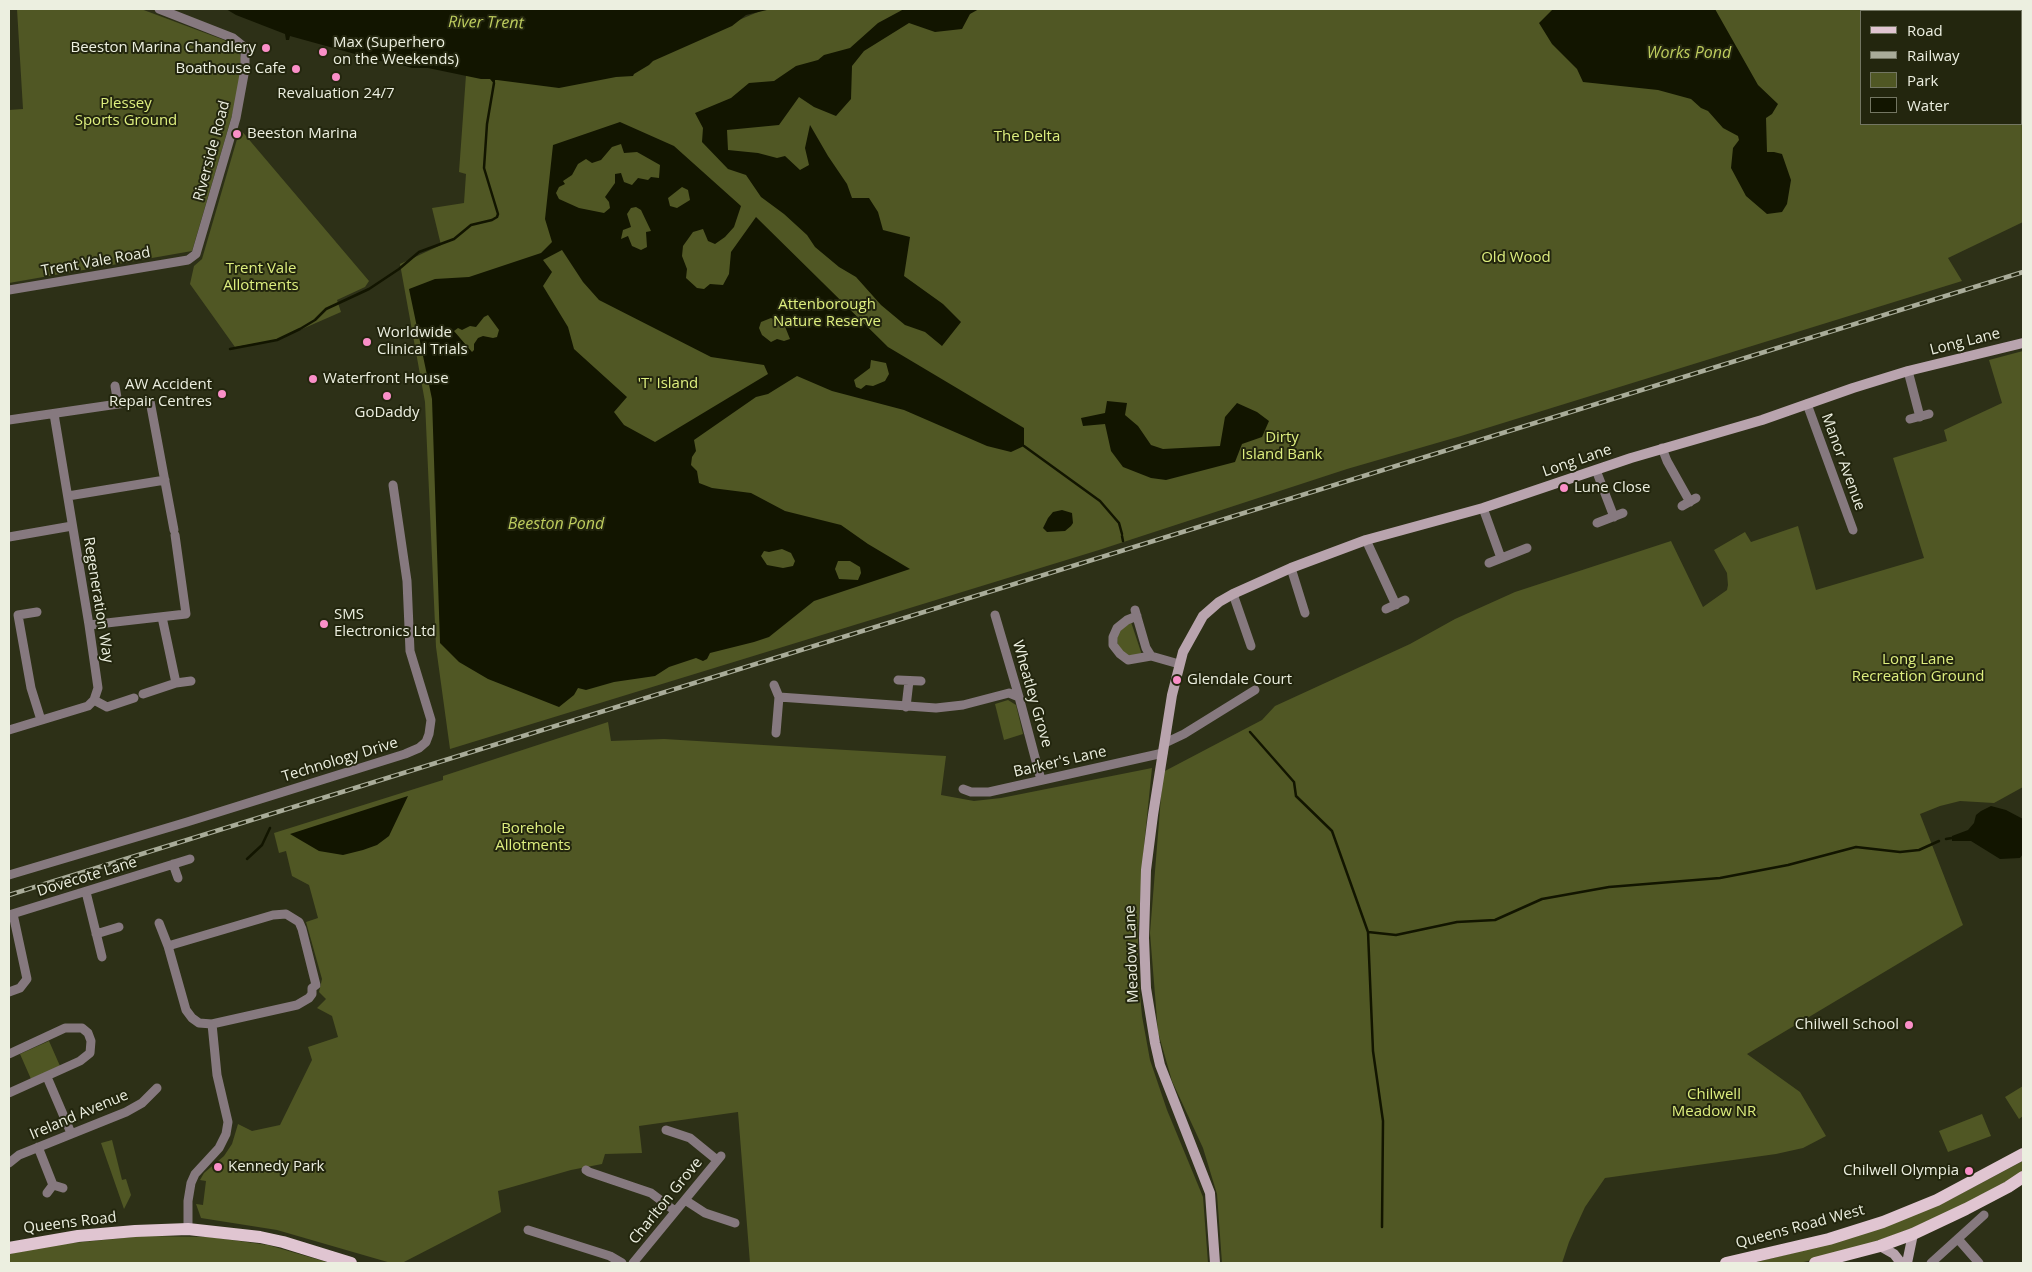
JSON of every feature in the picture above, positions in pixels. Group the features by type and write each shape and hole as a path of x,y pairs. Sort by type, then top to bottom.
{"main road":[{"name":"Queens Road West","path":"1726,1263 1829,1239 1883,1222 1938,1200 2023,1154"},
{"path":"1815,1263 1880,1246 1913,1234 1966,1209 2023,1177"},
{"name":"Queens Road","path":"9,1248 78,1236 135,1231 188,1230"},
{"path":"188,1230 260,1237 292,1244 351,1263"}],"street":[{"name":"Riverside Road","path":"159,9 233,38 243,46 245,53 245,69 236,118 199,247 196,254 188,260"},
{"name":"Trent Vale Road","path":"9,290 188,260"},
{"name":"Long Lane","path":"1178,664 1188,641 1203,616 1219,602 1291,568 1366,540 1483,508 1662,448 1722,433 1908,371 2023,343"},
{"path":"1908,371 1915,418 1930,414"},
{"path":"115,386 118,404"},
{"path":"9,420 150,401 175,533 186,614 90,625"},
{"name":"Manor Avenue","path":"1807,404 1853,530"},
{"name":"Regeneration Way","path":"54,414 90,625 98,688 94,700"},
{"path":"1662,448 1667,462 1689,502"},
{"path":"1596,470 1614,517"},
{"path":"68,496 165,480"},
{"name":"Technology Drive","path":"9,875 405,754 419,748 426,742 431,720 410,651 407,580 393,485"},
{"path":"1483,508 1501,558"},
{"path":"1596,523 1623,513"},
{"path":"9,537 72,526"},
{"path":"1366,540 1396,605"},
{"path":"1489,563 1527,548"},
{"path":"1291,568 1305,613"},
{"path":"1233,594 1251,646"},
{"path":"1386,609 1404,600"},
{"path":"9,616 37,612"},
{"path":"1151,656 1146,648 1136,613 1117,628 1113,637 1113,645 1120,654 1128,660 1151,656 1178,664"},
{"path":"18,614 31,688 41,720"},
{"name":"Wheatley Grove","path":"994,615 1020,697 1041,780"},
{"path":"162,617 176,683"},
{"name":"Meadow Lane","path":"1178,664 1153,815 1146,870 1144,938 1147,996 1160,1065 1210,1193 1216,1263"},
{"path":"898,680 921,682"},
{"path":"9,730 88,706 94,700 107,707 176,683 192,681"},
{"path":"906,707 909,681"},
{"path":"774,685 779,697 776,733"},
{"path":"1164,748 1255,690"},
{"path":"779,697 906,707 955,707 1009,692 1020,697"},
{"path":"1243,698 1250,706"},
{"name":"Barker's Lane","path":"962,789 971,792 989,792 1164,748"},
{"name":"Dovecote Lane","path":"11,915 190,859"},
{"path":"173,864 178,878"},
{"path":"86,892 102,957"},
{"path":"159,923 168,946 186,1010 199,1023 212,1024 297,1004 309,998 312,994 312,988 316,985 302,929 298,922 286,914 273,915 168,946"},
{"path":"9,992 20,988 26,979 11,915"},
{"path":"96,934 119,928"},
{"path":"188,1230 188,1200 191,1183 195,1174 219,1148 226,1134 228,1122 217,1075 212,1024"},
{"path":"9,1054 65,1028 82,1028 88,1033 92,1041 90,1052 80,1062 9,1093"},
{"path":"47,1077 71,1133"},
{"name":"Ireland Avenue","path":"9,1163 19,1155 132,1109 142,1103 157,1088"},
{"name":"Charlton Grove","path":"638,1261 675,1211 719,1158 690,1138 666,1130"},
{"path":"38,1147 53,1185"},
{"path":"586,1170 651,1193 675,1211"},
{"path":"53,1185 63,1188"},
{"path":"47,1193 53,1185"},
{"path":"685,1200 704,1213 735,1223"},
{"path":"1931,1263 1984,1215"},
{"path":"528,1230 610,1256 622,1263"},
{"path":"1906,1263 1913,1234"},
{"path":"1958,1239 1979,1263"},
{"path":"1880,1246 1894,1254 1900,1263"}],"green space":[{"name":"Plessey Sports Ground","path":"17,9 141,9 224,40 238,49 242,61 238,95 192,251 9,283 9,110 23,109"},
{"name":"Attenborough Nature Reserve","path":"765,9 2023,9 2023,222 1948,258 1962,281 1461,436 1347,469 1099,550 450,749 436,647 425,402 400,264 441,245 432,208 464,203 466,174 459,172 466,75 599,79"},
{"name":"Trent Vale Allotments","path":"240,129 369,281 365,287 337,300 341,312 277,340 235,347 190,284 194,266 202,259"},
{"path":"2023,351 2023,787 1994,803 1960,801 1920,814 1963,925 1747,1054 1800,1092 1826,1136 1803,1148 1776,1154 1605,1178 1585,1207 1569,1242 1562,1263 1222,1263 1217,1194 1203,1148 1172,1081 1158,1032 1150,933 1163,772 1262,720 1275,706 1410,644 1455,619 1515,592 1671,541 1703,607 1727,590 1728,585 1727,573 1714,550 1745,532 1751,542 1798,526 1816,590 1924,558 1893,458 1947,441 1944,430 2002,403 1989,360"},
{"path":"1131,622 1142,655 1126,656 1118,646 1117,638 1120,629"},
{"path":"1008,700 1016,705 1023,734 1004,740 995,704"},
{"name":"Borehole Allotments","path":"608,722 611,741 664,739 946,756 941,795 974,801 1001,798 1152,768 1138,931 1138,972 1142,1016 1150,1060 1167,1110 1203,1197 1208,1263 750,1263 738,1112 639,1126 642,1153 605,1154 602,1164 571,1170 498,1191 501,1212 402,1263 391,1263 277,1230 201,1218 196,1204 203,1205 206,1181 200,1180 204,1173 224,1156 232,1144 238,1124 252,1131 280,1125 312,1060 308,1047 338,1037 332,1016 317,1008 326,999 319,992 322,979 306,922 318,918 309,885 292,876 286,851 279,853 274,833 443,780 443,776"},
{"path":"49,1041 60,1066 31,1079 20,1054"},
{"path":"2023,1086 2023,1116 2019,1119 2005,1097"},
{"path":"1982,1114 1991,1136 1948,1152 1939,1131"},
{"path":"112,1140 122,1180 126,1179 131,1195 124,1209 101,1143"},
{"path":"2023,1161 2023,1171 2009,1180 1949,1212 1905,1231 1843,1253 1799,1263 1753,1263 1829,1244 1951,1199"},
{"path":"144,1236 210,1237 268,1245 330,1263 9,1263 9,1254 52,1245"}],"water":[{"name":"River Trent","path":"226,9 771,9 746,15 732,26 653,61 633,76 616,77 559,88 497,80 495,80 495,85 490,79 481,79 428,68 412,68 392,62 369,60 355,54 290,36 289,40 286,40 285,34 236,15"},
{"path":"904,9 979,9 970,14 962,29 935,32 909,23 864,51 852,66 851,99 836,116 814,107 799,97 779,125 727,130 728,150 758,153 777,158 785,156 800,170 809,165 805,148 810,125 847,184 852,198 869,198 878,212 883,230 910,237 904,276 943,304 961,322 942,346 925,332 905,325 881,305 856,277 839,267 815,247 807,235 784,214 761,197 746,175 728,169 702,142 703,128 695,113 731,98 749,83 774,81 796,66 818,60 824,55 850,48 878,23"},
{"name":"Works Pond","path":"1553,9 1715,9 1758,85 1778,104 1772,114 1766,118 1767,152 1782,154 1791,180 1787,204 1782,212 1767,214 1746,196 1731,168 1733,148 1739,140 1738,136 1723,128 1708,111 1701,108 1691,99 1658,90 1583,82 1577,69 1552,44 1539,23"},
{"name":"Beeston Pond","path":"620,122 674,146 741,206 734,227 715,244 708,241 703,229 693,232 683,246 682,256 687,269 686,278 697,288 704,289 710,284 723,285 729,274 731,252 756,217 888,347 1024,428 1024,446 1011,452 987,446 904,410 832,391 797,376 768,394 756,397 694,440 696,451 692,457 691,465 697,471 699,483 712,488 751,493 785,511 841,525 868,544 910,569 814,601 769,637 710,653 707,659 703,661 696,658 669,667 655,676 614,682 586,690 578,688 574,695 559,707 488,679 459,662 440,643 432,399 409,289 435,279 469,277 541,253 552,242 545,219 553,145","holes":["621,144 624,153 637,152 660,165 659,178 651,177 648,180 638,178 632,185 624,182 621,173 615,174 615,183 605,197 609,202 610,208 604,213 579,208 559,199 556,193 559,187 565,184 563,181 572,175 578,164 586,159 592,163 601,160 612,147","682,187 688,190 690,200 677,208 670,206 668,198","636,207 641,210 651,231 646,232 647,247 641,250 632,246 628,236 621,239 623,230 631,227 627,214 631,208","562,250 583,282 599,300 711,357 764,365 768,374 655,442 624,425 614,412 627,397 574,349 568,327 543,286 552,272 543,260","488,315 499,330 497,337 483,336 478,338 472,352 454,331 458,328 462,330 470,326 476,327","771,318 784,324 790,339 784,341 777,339 771,342 762,335 759,328 761,322","871,360 886,363 889,374 885,381 873,386 866,385 861,389 856,387 854,380 870,368","782,549 791,553 795,561 793,566 783,568 767,565 761,556 764,551 769,552","838,561 850,561 860,567 861,573 858,580 839,579 835,569"]},
{"path":"1107,401 1127,403 1125,415 1138,426 1151,445 1163,449 1220,446 1225,417 1237,403 1257,412 1269,421 1262,437 1242,444 1235,462 1166,480 1151,478 1123,467 1111,451 1105,424 1083,426 1081,418 1105,413"},
{"path":"1062,510 1072,513 1073,523 1071,526 1065,531 1047,532 1043,528 1048,518 1053,512"},
{"path":"408,796 389,836 377,845 363,850 343,855 319,851 290,834"},
{"path":"1991,806 2006,810 2023,819 2023,854 2020,858 2000,859 1971,841 1952,841 1952,836 1968,830 1974,823 1976,815"}],"waterway":[{"path":"230,349 277,340 300,329 315,320 326,309 369,289 399,269 419,252 454,239 471,225 497,217 498,214 484,168 487,124 494,83"},
{"path":"1024,446 1100,501 1119,523 1122,534"},
{"path":"1122,536 1123,541"},
{"path":"1250,732 1294,782 1296,796 1332,831 1368,932 1373,1051 1383,1121 1382,1227"},
{"path":"247,859 262,845 270,828"},
{"path":"1946,839 1952,838"},
{"path":"1368,932 1396,935 1457,922 1495,920 1542,899 1609,887 1720,878 1788,865 1856,847 1900,852 1919,850 1939,841"}],"railway":[{"path":"9,895 2023,272"}],"place":[{"name":"Beeston Marina Chandlery","path":"266,48"},
{"name":"Max (Superhero on the Weekends)","path":"323,52"},
{"name":"Boathouse Cafe","path":"296,69"},
{"name":"Revaluation 24/7","path":"336,77"},
{"name":"Beeston Marina","path":"237,134"},
{"name":"Worldwide Clinical Trials","path":"367,342"},
{"name":"Waterfront House","path":"313,379"},
{"name":"AW Accident Repair Centres","path":"222,394"},
{"name":"GoDaddy","path":"387,396"},
{"name":"Lune Close","path":"1564,488"},
{"name":"SMS Electronics Ltd","path":"324,624"},
{"name":"Glendale Court","path":"1177,680"},
{"name":"Chilwell School","path":"1909,1025"},
{"name":"Kennedy Park","path":"218,1167"},
{"name":"Chilwell Olympia","path":"1969,1171"}],"park label":[{"name":"The Delta","path":"1027,137"},
{"name":"Old Wood","path":"1516,258"},
{"name":"'T' Island","path":"668,384"},
{"name":"Dirty Island Bank","path":"1282,446"},
{"name":"Long Lane Recreation Ground","path":"1918,668"},
{"name":"Chilwell Meadow NR","path":"1714,1104"}]}
